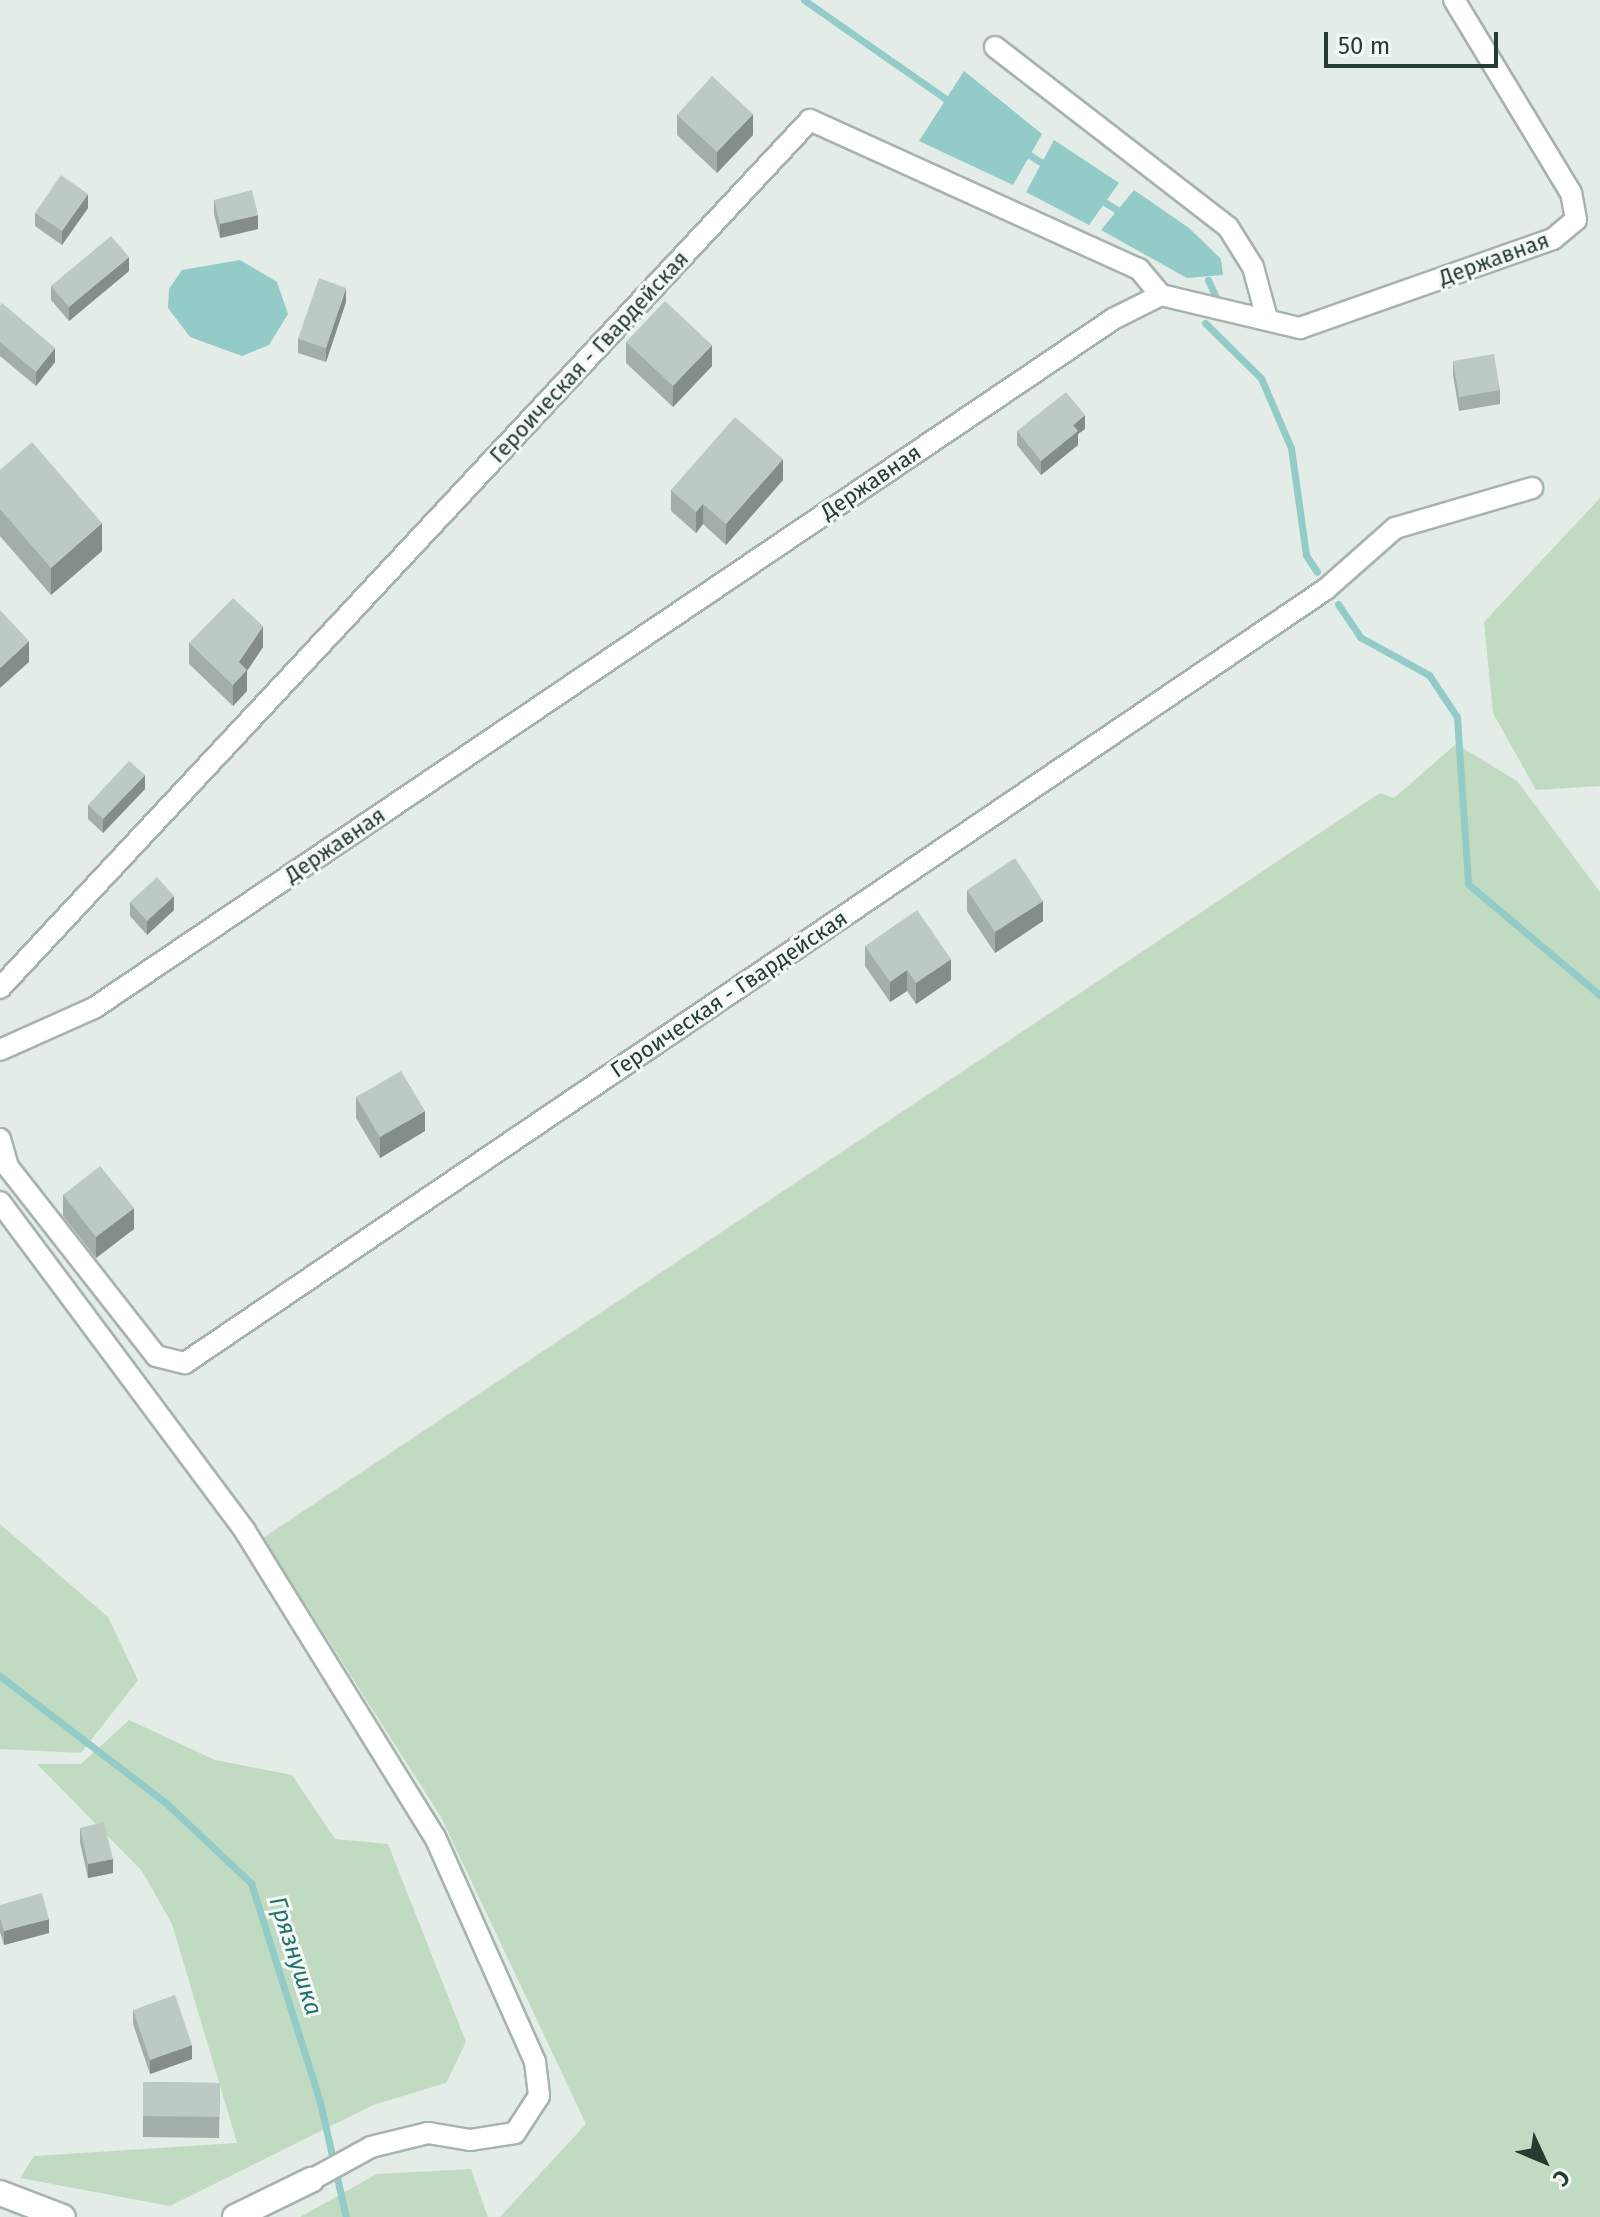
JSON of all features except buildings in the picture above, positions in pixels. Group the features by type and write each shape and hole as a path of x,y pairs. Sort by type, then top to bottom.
{"street":[{"name":"Державная","path":"0,1050 94,1008 1113,319 1161,295 1244,317 1266,315 1300,328 1553,239 1576,220 1571,193 1454,0"},
{"path":"995,47 1228,227 1253,267 1266,315"},
{"name":"Героическая - Гвардейская","path":"0,988 810,120 1139,269 1161,295"},
{"name":"Героическая - Гвардейская","path":"0,1139 8,1167 156,1356 185,1363 1326,589 1395,528 1532,488"},
{"path":"0,1202 139,1382 270,1572 435,1837 535,2062 539,2096 515,2133 470,2140 428,2133 371,2147 235,2217"},
{"path":"0,2193 63,2217"}],"green space":[{"path":"1600,498 1600,786 1536,790 1493,713 1484,622"},
{"path":"1456,744 1517,781 1600,892 1600,2217 500,2217 586,2124 441,1817 263,1538 1380,793 1394,798"},
{"path":"0,1524 108,1617 138,1680 81,1753 0,1749"},
{"path":"129,1720 215,1760 292,1775 335,1839 388,1844 466,2042 446,2083 373,2105 170,2206 20,2178 34,2156 237,2143 172,1924 142,1871 37,1764 81,1764"},
{"path":"471,2169 488,2217 300,2217 377,2174"}],"water":[{"path":"964,71 1042,134 1013,185 919,141"},
{"path":"1054,140 1119,183 1089,225 1026,192"},
{"path":"1134,190 1189,228 1221,259 1223,275 1187,278 1101,230"},
{"path":"240,260 277,282 288,314 269,345 242,356 190,337 168,308 169,289 182,270"}],"waterway":[{"path":"804,0 953,104"},
{"path":"1023,151 1050,168"},
{"path":"1098,198 1117,210"},
{"path":"1208,280 1215,295"},
{"path":"1205,323 1261,378 1291,448 1306,555 1317,572"},
{"path":"1338,604 1360,637 1429,675 1457,717 1468,884 1600,995"},
{"name":"Грязнушка","path":"0,1676 166,1803 251,1883 320,2102 346,2217"}]}
